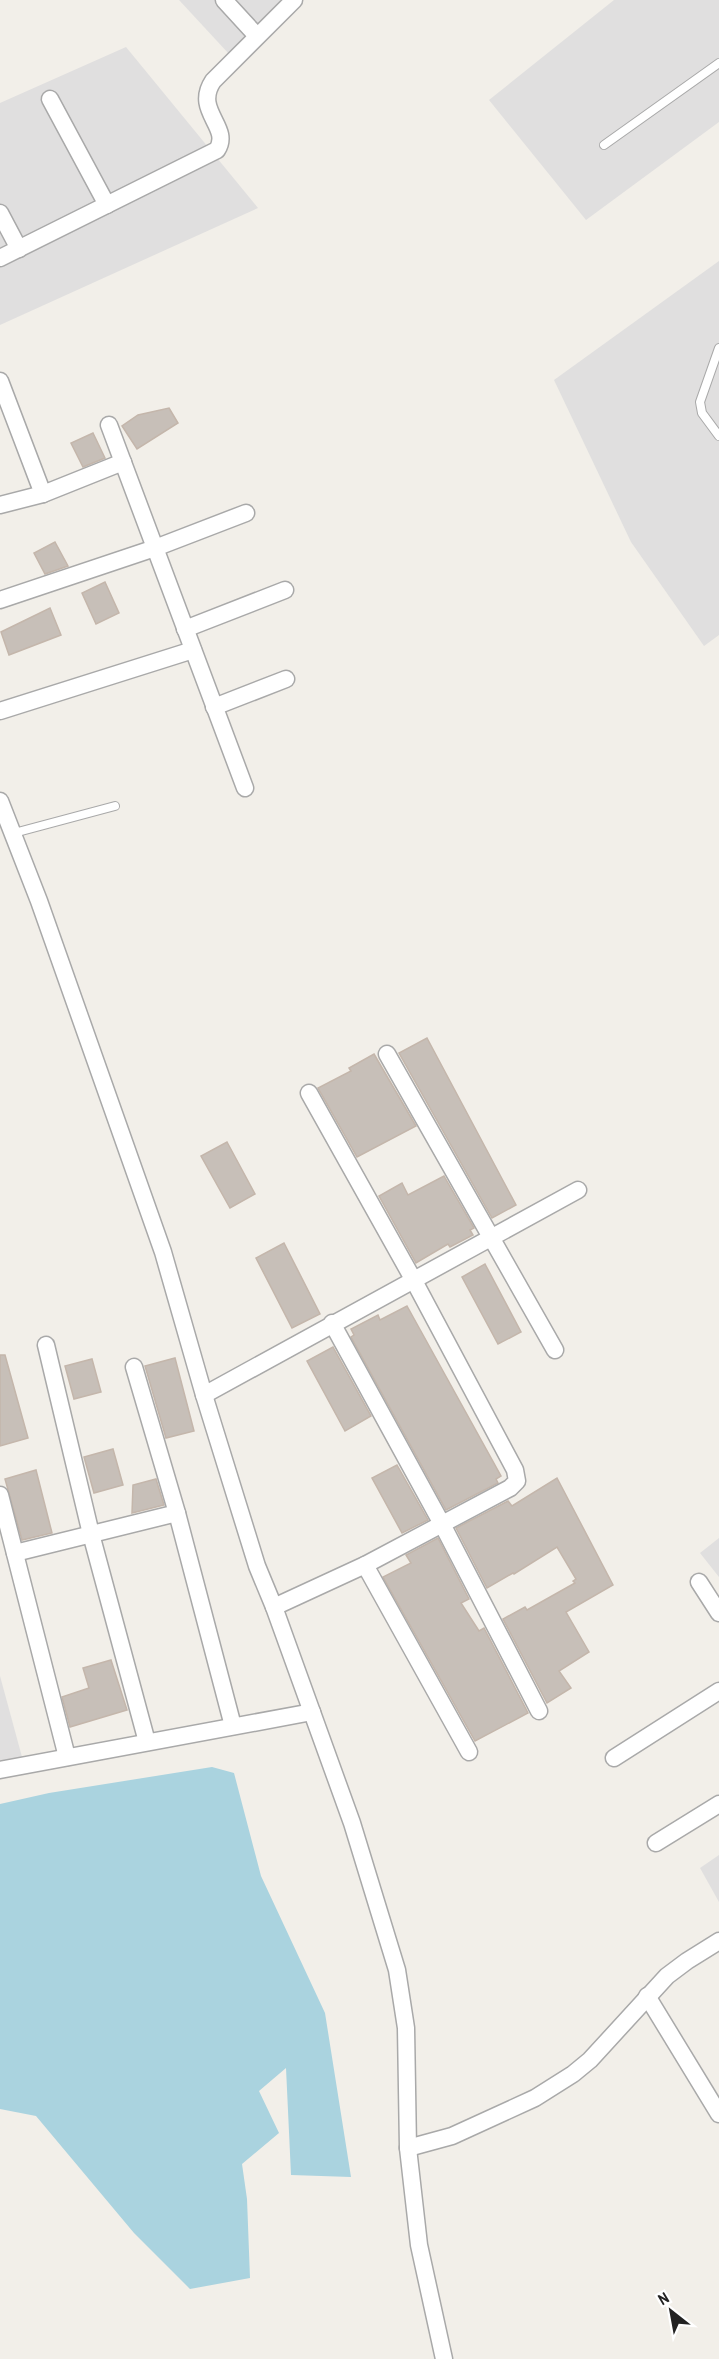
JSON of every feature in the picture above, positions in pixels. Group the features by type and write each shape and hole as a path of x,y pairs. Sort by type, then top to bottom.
{"street":[{"path":"224,0 257,36"},
{"path":"0,258 217,150 220,136 206,102 206,91 213,81 294,0"},
{"path":"50,99 106,205"},
{"path":"0,213 19,249"},
{"path":"0,381 43,494"},
{"path":"109,425 244,788"},
{"path":"0,505 43,494 123,462"},
{"path":"0,600 155,548 246,513"},
{"path":"185,629 285,590"},
{"path":"0,711 193,650"},
{"path":"214,707 286,679"},
{"path":"0,801 14,833 104,1078 163,1252 257,1566 352,1823 397,1971 406,2028 408,2148 423,2264 444,2359"},
{"path":"387,1054 555,1350"},
{"path":"274,1607 365,1565 510,1488 518,1481 515,1470 413,1279 309,1093"},
{"path":"204,1395 578,1190"},
{"path":"332,1323 442,1524 539,1711"},
{"path":"46,1345 91,1534 147,1742"},
{"path":"134,1367 177,1513 233,1726"},
{"path":"0,1495 68,1757"},
{"path":"15,1553 177,1513"},
{"path":"365,1565 469,1752"},
{"path":"699,1582 719,1613"},
{"path":"614,1758 719,1691"},
{"path":"0,1770 312,1712"},
{"path":"656,1843 719,1804"},
{"path":"408,2148 452,2136 535,2098 573,2074 590,2060 667,1976 719,1941"},
{"path":"647,1996 719,2115"}],"lane":[{"path":"604,145 719,63"},
{"path":"719,348 700,402 702,413 719,436"},
{"path":"14,833 115,806"}],"shaded area":[{"path":"179,0 281,0 229,54"},
{"path":"614,0 719,0 719,122 586,220 489,100"},
{"path":"126,47 258,208 0,325 0,103"},
{"path":"719,261 719,635 704,646 631,542 554,380"},
{"path":"719,1538 719,1577 700,1553"},
{"path":"0,1676 22,1757 0,1763"},
{"path":"719,1855 719,1902 700,1868"}],"water":[{"path":"212,1767 234,1773 261,1876 325,2013 351,2177 291,2175 286,2068 259,2091 279,2133 242,2164 247,2199 250,2278 190,2289 134,2233 36,2116 0,2109 0,1804 49,1793"}],"building":[{"path":"169,408 178,423 137,449 122,426 138,415"},
{"path":"93,433 105,458 83,467 71,443"},
{"path":"55,542 68,566 45,574 34,553"},
{"path":"105,582 119,613 96,624 82,593"},
{"path":"50,608 61,635 9,655 1,632"},
{"path":"427,1038 516,1205 492,1218 399,1053"},
{"path":"374,1054 416,1126 357,1157 318,1088 351,1071 349,1068"},
{"path":"227,1142 255,1194 230,1208 201,1156"},
{"path":"444,1176 474,1228 470,1230 473,1235 450,1247 448,1244 416,1263 379,1196 402,1183 408,1195"},
{"path":"284,1243 320,1314 292,1328 256,1258"},
{"path":"485,1264 521,1332 498,1344 462,1277"},
{"path":"407,1306 501,1476 496,1479 498,1483 446,1510 351,1337 354,1335 351,1329 378,1315 380,1320"},
{"path":"333,1347 371,1416 345,1431 307,1361"},
{"path":"0,1355 5,1355 28,1438 0,1446"},
{"path":"175,1358 194,1431 166,1438 145,1366"},
{"path":"92,1359 101,1392 74,1399 65,1366"},
{"path":"113,1449 123,1485 94,1493 84,1457"},
{"path":"397,1465 428,1520 402,1533 372,1478"},
{"path":"36,1470 52,1533 22,1540 5,1479"},
{"path":"557,1478 613,1585 566,1612 589,1652 559,1671 571,1688 547,1703 503,1619 525,1607 527,1610 575,1583 573,1581 576,1579 557,1547 487,1588 456,1528 508,1501 512,1506"},
{"path":"156,1479 164,1505 132,1513 133,1485"},
{"path":"438,1538 469,1599 461,1603 479,1631 484,1628 528,1713 475,1741 383,1577 411,1563 406,1555"},
{"path":"111,1660 127,1710 70,1727 62,1697 89,1688 83,1668"}]}
